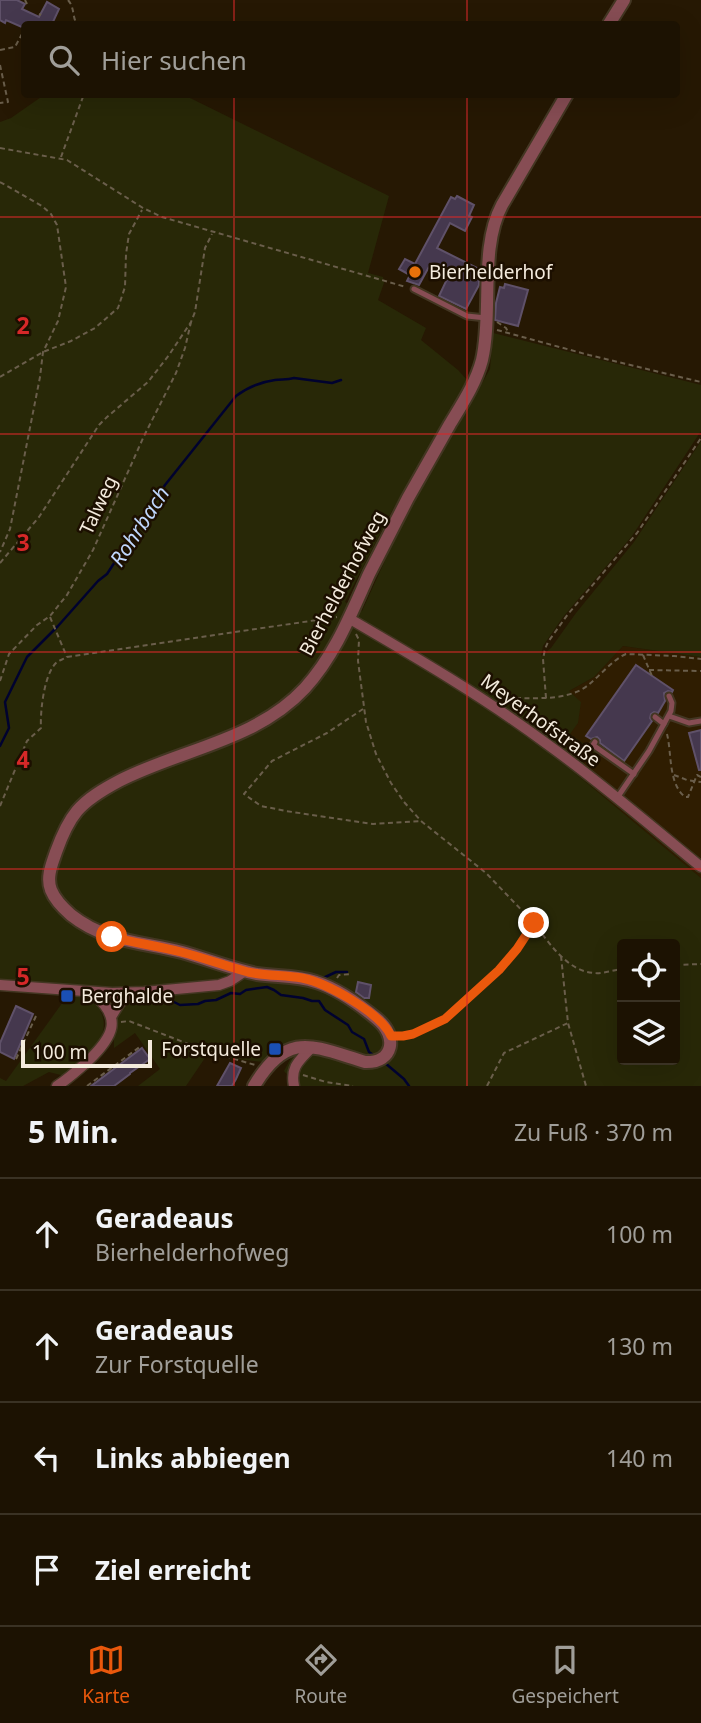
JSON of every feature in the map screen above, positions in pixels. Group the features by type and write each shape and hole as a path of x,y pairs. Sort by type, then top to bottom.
{"street":[{"path":"611,21 624,0"},
{"name":"Bierhelderhofweg","path":"391,1036 380,1021 332,989 303,978 245,971 179,951 96,931 72,916 56,900 50,886 51,868 66,827 86,802 135,773 242,733 275,714 315,675 333,650 408,498 473,385 481,364 489,321 491,239 496,217 565,98"},
{"name":"Meyerhofstraße","path":"349,618 442,672 550,745 701,867"},
{"path":"0,985 130,993 219,985 245,971"},
{"path":"91,992 106,1006 115,1020"},
{"path":"57,1086 105,1044 119,1004 130,993"},
{"path":"254,1086 265,1068 278,1056 295,1048 312,1047 371,1063 386,1054 391,1044 391,1036"},
{"path":"293,1083 296,1066 312,1047"}],"lane":[{"path":"414,289 467,316 489,321"},
{"path":"617,798 669,716 673,706 669,696"},
{"path":"669,716 689,723 701,721"},
{"path":"655,717 663,726"},
{"path":"595,742 593,745 634,774"}],"path":[{"path":"25,0 27,4"},
{"path":"68,0 76,21"},
{"path":"0,50 15,47 21,36"},
{"path":"0,65 8,102 0,103"},
{"path":"60,158 82,98"},
{"path":"0,148 60,158 73,163 162,217 414,289"},
{"path":"0,182 51,214 57,225 66,287 58,321 43,352 10,529 0,552"},
{"path":"0,377 43,352 95,328 118,308 125,287 129,234 144,208"},
{"name":"Talweg","path":"0,681 9,654 37,625 50,616 67,595 93,550 144,436 176,373 195,312 205,248 213,233"},
{"path":"489,321 508,333 701,383"},
{"path":"489,321 506,328 508,333"},
{"path":"0,563 39,517 99,425 148,382 191,322"},
{"path":"546,698 543,659 548,642 568,614 637,533 701,438"},
{"path":"50,616 67,657"},
{"path":"0,806 27,741 41,728 40,715 50,671 56,663 67,657 334,617 349,618 359,640 358,661 370,736 386,774 404,802 421,821 485,873 575,967 600,973 617,970"},
{"path":"643,654 652,676"},
{"path":"487,701 497,698 546,698 583,689 623,655 701,659"},
{"path":"649,670 701,671"},
{"path":"364,708 327,733 272,761 244,794 261,806 373,824 421,821"},
{"path":"663,726 668,737 673,774 680,794 685,797 689,795 697,775 701,776"},
{"path":"673,774 701,782"},
{"path":"391,1036 413,1034 445,1019 499,970 534,923"},
{"path":"561,955 568,1023 586,1086"},
{"path":"680,965 701,964"},
{"path":"332,989 339,975 352,974"},
{"path":"16,1059 36,1016"},
{"path":"115,1020 129,1021 204,1050 249,1063"},
{"path":"487,1086 504,1053 568,1023"},
{"path":"87,1086 141,1046"},
{"path":"293,1083 305,1075 326,1082 353,1086"}],"shaded area":[{"path":"40,98 190,98 389,196 368,273 383,277 384,283 378,300 426,328 421,340 468,381 392,511 345,602 362,611 402,523 490,369 493,333 701,385 701,431 632,536 563,617 543,646 541,656 551,648 634,542 701,441 701,657 623,646 594,677 569,691 581,702 578,723 570,734 600,755 594,763 584,762 575,773 701,878 701,1086 298,1086 284,1071 293,1054 263,1062 207,1055 186,1086 138,1086 160,1069 135,1033 114,1048 114,1017 130,995 111,990 0,980 0,122 11,118"},
{"path":"623,646 701,657 701,878 575,773 584,762 570,733 569,691 594,677"},
{"path":"68,995 90,997 99,1009 104,1020 103,1031 93,1049 65,1076 49,1072 23,1086 0,1086 0,1078 6,1081"}],"building":[{"path":"0,0 17,0 25,4 22,9 39,17 47,2 59,9 53,21 21,21 21,27 0,20"},
{"path":"457,196 474,205 469,216 472,217 465,231 450,223 437,248 477,268 473,276 479,279 479,285 466,309 439,296 450,273 431,263 419,285 407,281 410,275 399,269 405,259 415,264 451,197 455,199"},
{"path":"505,284 528,290 518,326 495,320 500,287 504,288"},
{"path":"636,665 673,690 664,693 665,701 658,713 651,714 652,721 624,761 600,743 597,737 591,739 586,736"},
{"path":"701,730 701,770 699,770 689,733"},
{"path":"358,982 371,985 369,998 356,992"},
{"path":"16,1006 33,1014 14,1059 0,1052 0,1043"},
{"path":"142,1048 150,1059 114,1086 91,1086"},
{"path":"230,1063 241,1068 236,1079 232,1086 217,1086"}],"waterway":[{"name":"Rohrbach","path":"0,746 9,728 5,702 27,657 107,574 165,485 236,396 254,385 275,380 294,378 332,383 341,380"},
{"path":"321,979 336,972 347,972"},
{"path":"149,1001 168,999 180,1005 198,1004 231,993 240,994 246,990 267,987 281,995 319,1001 325,1010 364,1039 369,1052 376,1057"},
{"path":"385,1063 409,1086"}],"place":[{"name":"Bierhelderhof","path":"415,272"},
{"name":"Berghalde","path":"67,996"},
{"name":"Forstquelle","path":"275,1049"}],"route":[{"path":"112,937 179,951 256,973 303,978 318,983 338,992 384,1024 391,1036 399,1037 413,1034 445,1019 499,970 534,923"}]}
